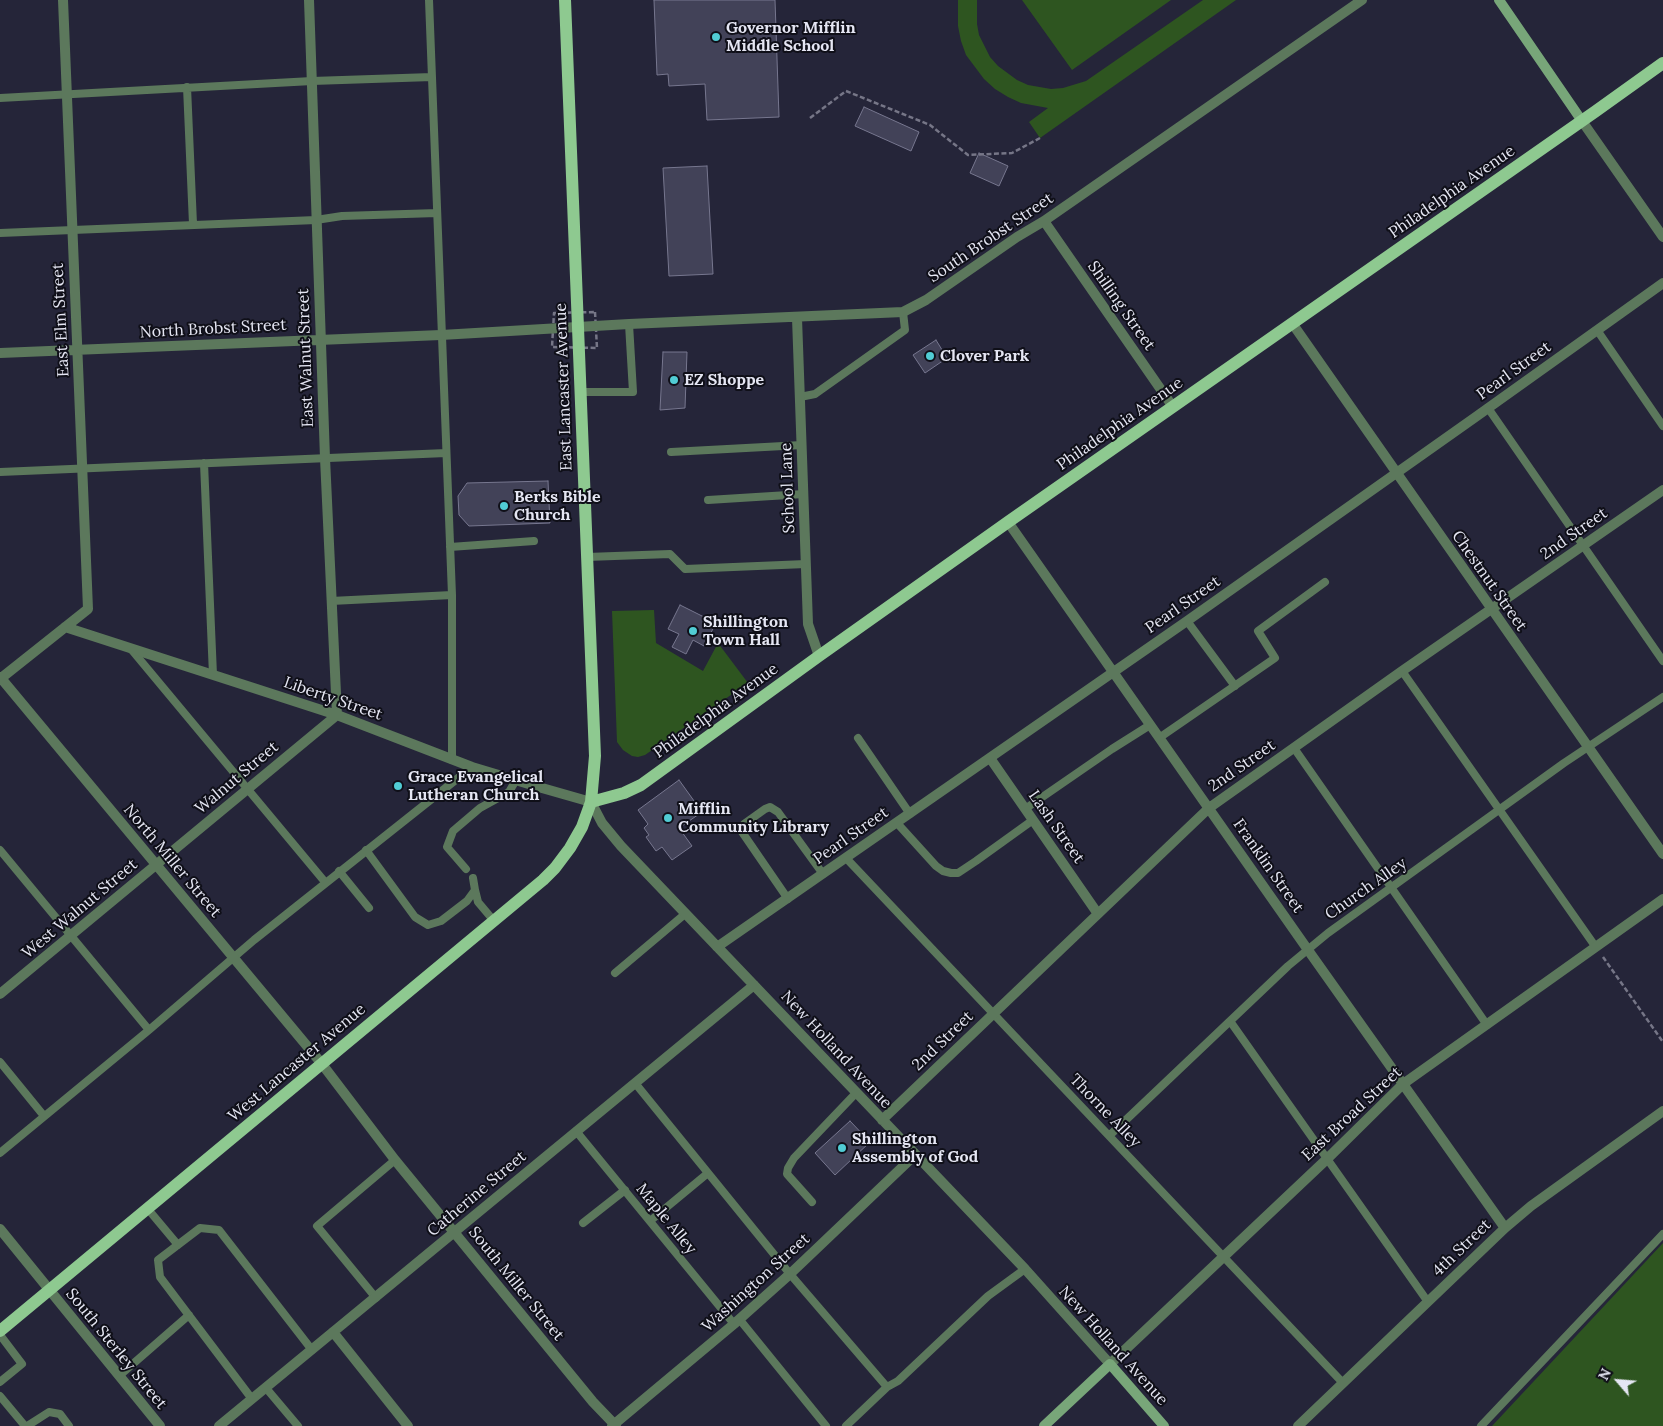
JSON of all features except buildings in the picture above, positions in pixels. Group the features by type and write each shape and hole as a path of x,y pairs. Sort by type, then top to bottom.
{"main road":[{"name":"East Lancaster Avenue","path":"565,0 579,392 595,756 591,802"},
{"name":"Philadelphia Avenue","path":"591,802 642,786 819,656 1008,522 1663,63"},
{"name":"West Lancaster Avenue","path":"0,1333 147,1208 543,880 555,868 574,841 582,827 591,802"}],"street":[{"name":"East Elm Street","path":"64,0 66,95 88,609 65,627"},
{"name":"East Walnut Street","path":"309,0 325,458 337,715"},
{"name":"South Brobst Street","path":"577,327 903,312 926,300 1017,238 1044,222 1362,0"},
{"path":"1499,0 1663,237"},
{"name":"Shilling Street","path":"1044,222 1173,407"},
{"name":"Pearl Street","path":"717,947 1114,672 1663,283"},
{"name":"School Lane","path":"797,318 808,624 819,656"},
{"name":"Chestnut Street","path":"1292,324 1663,854"},
{"name":"North Brobst Street","path":"0,353 441,335 577,327"},
{"name":"2nd Street","path":"882,1120 1208,808 1402,670 1663,490"},
{"name":"Franklin Street","path":"1008,522 1505,1228"},
{"path":"0,678 65,627"},
{"name":"Liberty Street","path":"65,627 337,715 452,760 591,802"},
{"name":"North Miller Street","path":"0,678 322,1064"},
{"name":"Walnut Street","path":"156,865 337,715"},
{"name":"Lash Street","path":"990,758 1098,914"},
{"name":"New Holland Avenue","path":"591,802 602,823 621,846 1025,1269 1164,1426"},
{"name":"West Walnut Street","path":"0,994 156,865"},
{"name":"East Broad Street","path":"1110,1364 1328,1158 1403,1084 1663,899"},
{"name":"Catherine Street","path":"219,1426 754,985"},
{"name":"South Miller Street","path":"322,1064 395,1160 593,1402 614,1425"},
{"name":"4th Street","path":"1298,1426 1505,1228 1531,1206 1663,1111"},
{"name":"Washington Street","path":"614,1425 737,1322 915,1155"},
{"name":"South Sterley Street","path":"0,1229 160,1426"},
{"path":"334,1332 408,1426"},
{"path":"1044,1426 1110,1364"}],"lane":[{"path":"429,0 452,595 452,760"},
{"path":"0,98 187,87 432,77"},
{"path":"187,87 193,224"},
{"path":"0,233 437,213"},
{"path":"800,397 815,394 905,330 903,312"},
{"path":"579,392 633,392 629,324"},
{"path":"1597,330 1663,426"},
{"path":"1488,408 1663,661"},
{"path":"671,452 802,444"},
{"path":"0,472 446,453"},
{"path":"204,463 213,675"},
{"path":"708,500 804,494"},
{"path":"450,546 534,541"},
{"path":"587,557 670,554 685,569 806,564"},
{"path":"1159,738 1275,658 1258,631 1325,582"},
{"path":"332,601 452,595"},
{"path":"1187,620 1235,686"},
{"path":"129,648 325,882"},
{"path":"1402,670 1595,946"},
{"name":"Church Alley","path":"1110,1135 1288,966 1328,933 1587,747 1663,697"},
{"path":"1025,809 1150,725"},
{"path":"858,738 910,814"},
{"path":"1294,748 1487,1025"},
{"path":"0,1153 325,882 472,766"},
{"path":"466,869 447,847 453,831 480,808 509,792 516,780"},
{"path":"788,898 742,832 744,824 765,808 770,807 778,812 823,874"},
{"path":"896,823 936,866 943,871 958,873 1033,820"},
{"path":"0,850 149,1030"},
{"path":"366,850 415,917 428,925 441,921 467,901 475,890"},
{"name":"Thorne Alley","path":"846,858 1343,1383"},
{"path":"339,871 369,908"},
{"path":"473,878 478,902 494,921"},
{"path":"615,973 685,914"},
{"path":"1230,1021 1428,1302"},
{"path":"0,1062 44,1116"},
{"path":"635,1083 790,1274 887,1386"},
{"path":"812,1202 787,1174 788,1168 794,1158 856,1093"},
{"name":"Maple Alley","path":"576,1131 650,1221 826,1426"},
{"path":"376,1298 317,1226 395,1160"},
{"path":"650,1221 708,1173"},
{"path":"584,1223 625,1190"},
{"path":"147,1208 178,1245"},
{"path":"252,1399 160,1277 158,1260 200,1228 219,1230 312,1350"},
{"path":"1481,1426 1663,1234"},
{"path":"846,1426 887,1386 898,1381 988,1296 1025,1269"},
{"path":"119,1376 189,1315"},
{"path":"0,1333 22,1364 0,1382"},
{"path":"266,1388 298,1426"},
{"path":"0,1396 26,1426 48,1412 60,1414 69,1426"}],"path":[{"path":"810,118 846,91 930,125 968,155 1012,153 1040,138"},
{"path":"1595,946 1663,1042"}],"green space":[{"path":"958,0 977,0 979,35 990,57 998,66 1017,80 1028,85 1051,89 1063,88 1086,81 1203,0 1236,0 1040,138 1029,122 1048,108 1021,103 995,89 984,79 966,55 961,41 958,26"},
{"path":"1022,0 1171,0 1072,70"},
{"path":"654,610 656,643 703,671 718,643 748,683 645,755 638,757 632,756 623,750 617,742 612,611"},
{"path":"1663,1243 1663,1426 1492,1426"}],"place":[{"name":"Governor Mifflin Middle School","path":"716,37"},
{"name":"Clover Park","path":"930,356"},
{"name":"EZ Shoppe","path":"674,380"},
{"name":"Berks Bible Church","path":"504,506"},
{"name":"Shillington Town Hall","path":"693,631"},
{"name":"Grace Evangelical Lutheran Church","path":"398,786"},
{"name":"Mifflin Community Library","path":"668,818"},
{"name":"Shillington Assembly of God","path":"842,1148"}]}
